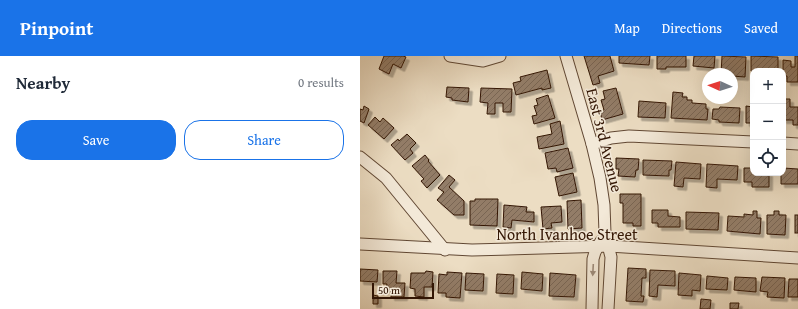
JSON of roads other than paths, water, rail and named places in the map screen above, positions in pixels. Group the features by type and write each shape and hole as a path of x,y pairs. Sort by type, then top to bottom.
{"street":[{"path":"450,56 483,61 500,56"},
{"name":"East 3rd Avenue","path":"566,56 592,144 603,192 605,234 603,246 611,257 608,309"},
{"path":"592,144 611,138 629,136 750,142"},
{"path":"786,143 798,144"},
{"path":"360,156 386,178 445,250"},
{"name":"North Ivanhoe Street","path":"360,244 445,250 503,250 603,246 798,258"},
{"path":"592,309 593,259 603,246"}]}
